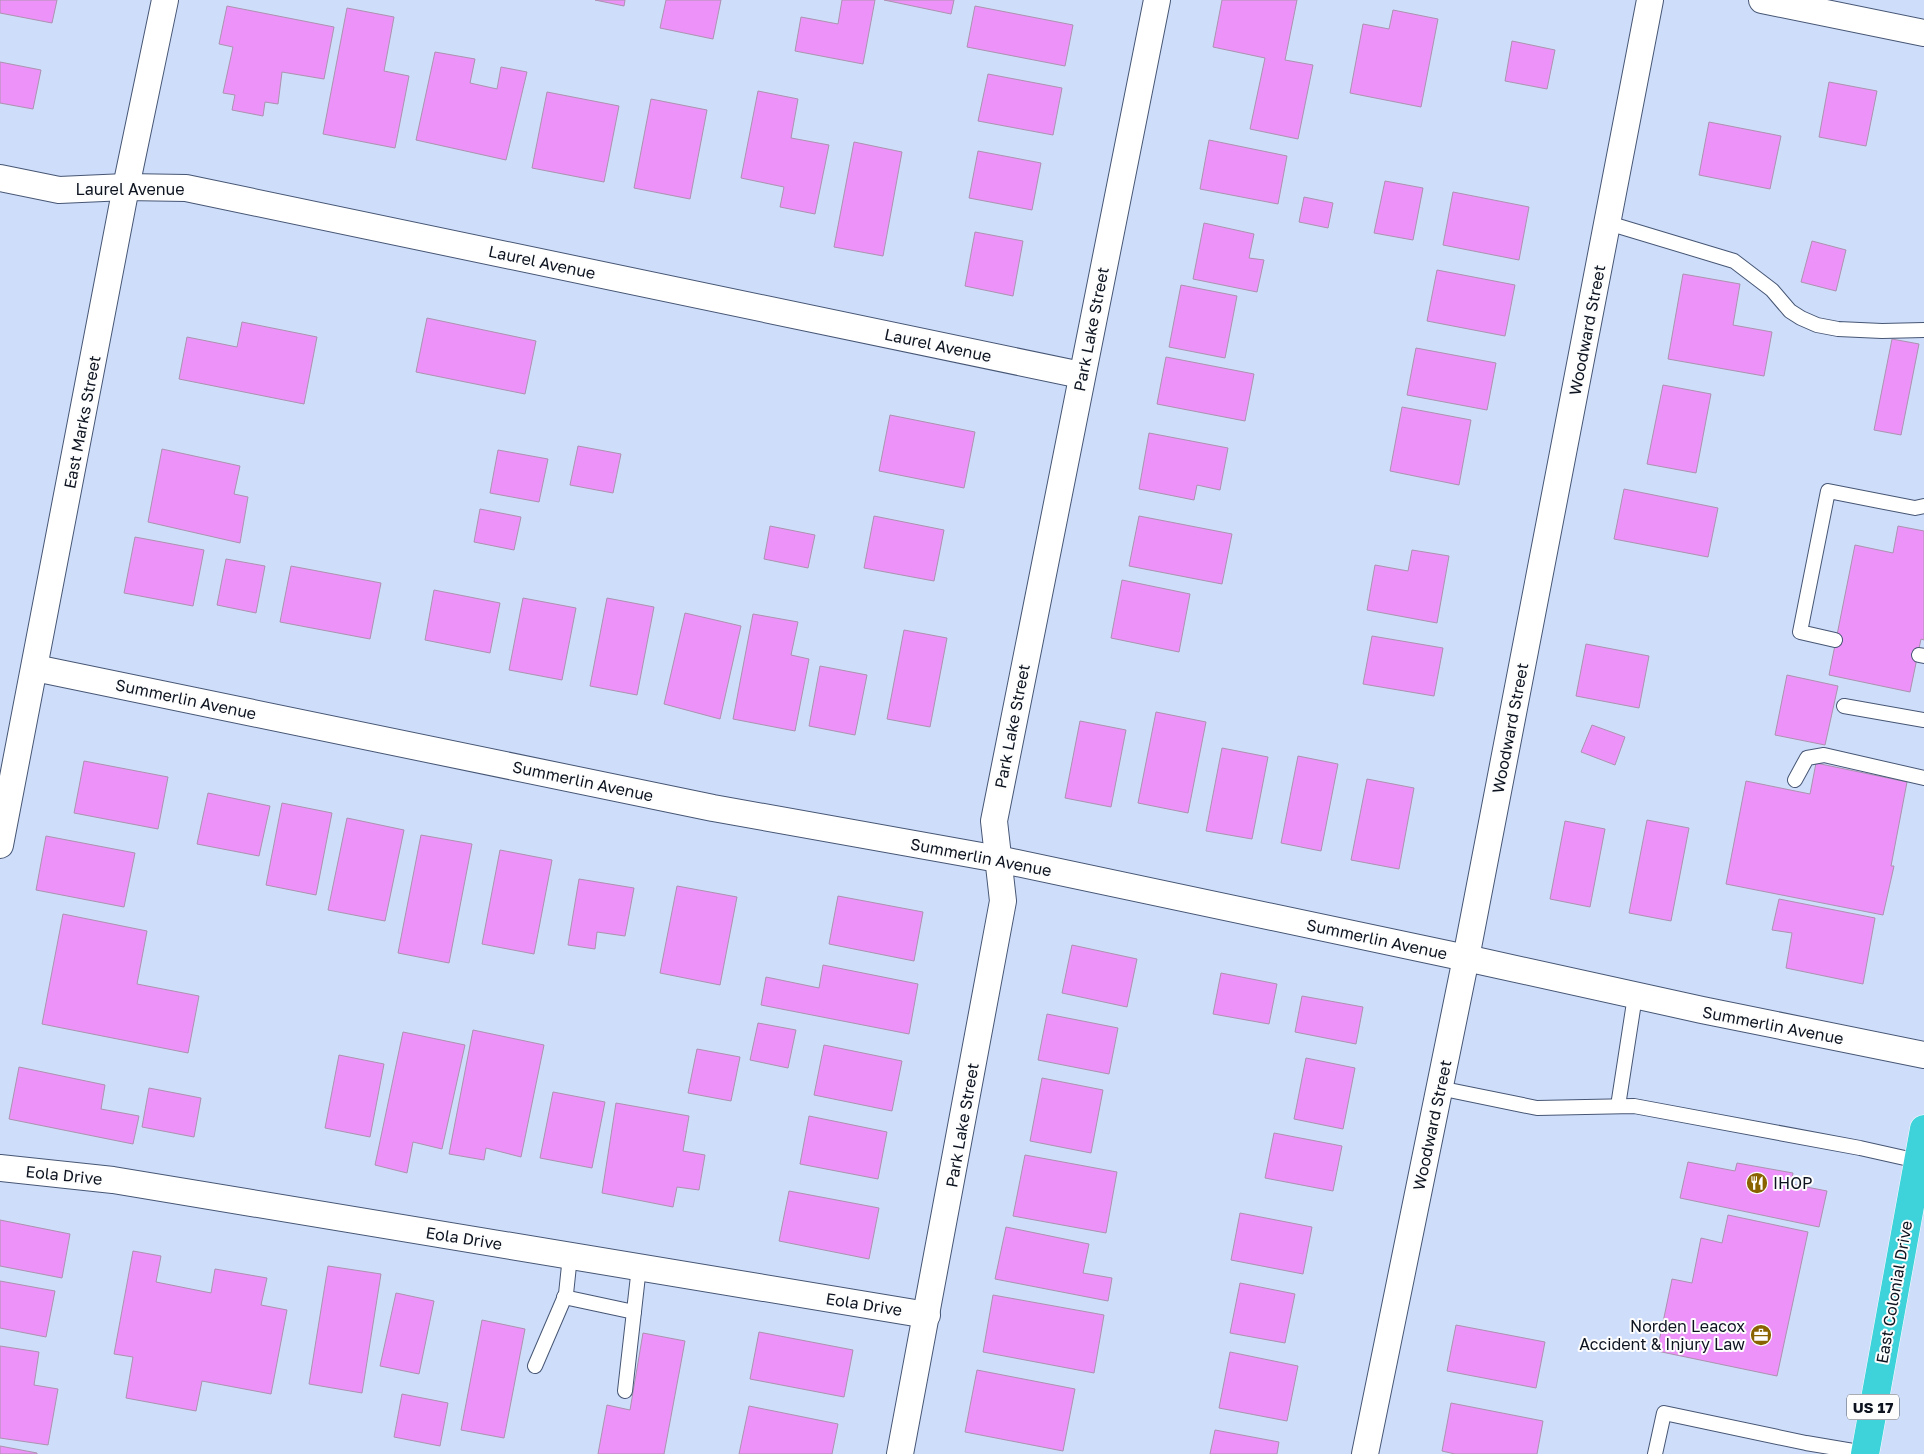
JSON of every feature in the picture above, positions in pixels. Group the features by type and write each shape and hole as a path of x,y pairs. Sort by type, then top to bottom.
{"highway":[{"name":"East Colonial Drive","path":"1865,1454 1924,1129"}],"street":[{"name":"East Marks Street","path":"0,845 126,187 165,0"},
{"name":"Park Lake Street","path":"900,1454 1003,900 994,821 1081,375 1157,0"},
{"name":"Woodward Street","path":"1365,1454 1466,958 1650,0"},
{"path":"1762,0 1924,33"},
{"name":"Laurel Avenue","path":"0,178 59,190 126,187 186,188 1081,375"},
{"name":"Summerlin Avenue","path":"35,668 713,808 998,859 1466,958 1635,996 1924,1055"},
{"name":"Eola Drive","path":"0,1168 113,1180 927,1314"}],"lane":[{"path":"1608,223 1734,261 1772,290 1790,311 1817,325 1838,329 1924,330"},
{"path":"1835,640 1800,632 1828,491 1921,511"},
{"path":"1844,706 1924,720"},
{"path":"1795,780 1807,758 1824,755 1924,778"},
{"path":"1618,1106 1635,996"},
{"path":"1440,1088 1537,1108 1634,1106 1860,1148 1918,1161"},
{"path":"535,1366 564,1298 570,1256"},
{"path":"625,1391 640,1267"},
{"path":"564,1298 634,1312"},
{"path":"1655,1454 1664,1413 1865,1454"}],"building":[{"path":"0,0 57,0 52,23 0,13"},
{"path":"595,0 625,0 624,6"},
{"path":"666,0 721,0 713,39 660,28"},
{"path":"842,0 875,0 863,64 795,51 801,17 838,24"},
{"path":"884,0 954,0 951,14"},
{"path":"1222,0 1297,0 1285,60 1313,65 1298,139 1250,129 1265,58 1213,47"},
{"path":"227,6 334,27 324,79 282,72 278,104 265,102 263,116 232,110 235,95 223,93 233,47 219,44"},
{"path":"975,6 1073,25 1065,66 967,47"},
{"path":"347,8 394,17 384,71 409,76 395,148 323,134"},
{"path":"1393,10 1438,19 1421,107 1350,93 1363,24 1389,29"},
{"path":"1512,41 1555,50 1547,89 1505,81"},
{"path":"435,52 475,59 470,83 497,89 501,67 527,72 506,160 416,140"},
{"path":"0,62 41,70 33,109 0,103"},
{"path":"988,74 1062,88 1053,135 978,121"},
{"path":"1829,82 1877,91 1866,146 1819,137"},
{"path":"758,91 798,99 791,138 829,145 815,214 780,207 784,187 741,178"},
{"path":"547,92 619,106 604,182 532,168"},
{"path":"651,99 707,110 690,199 634,188"},
{"path":"1709,122 1781,136 1770,189 1699,175"},
{"path":"1209,140 1287,156 1278,204 1200,189"},
{"path":"854,142 902,152 883,256 834,247"},
{"path":"978,151 1041,163 1032,210 969,198"},
{"path":"1385,181 1423,188 1413,240 1374,233"},
{"path":"1453,192 1529,207 1519,260 1443,245"},
{"path":"1304,197 1333,203 1328,228 1299,222"},
{"path":"1204,223 1254,234 1249,258 1264,260 1257,292 1193,279"},
{"path":"975,232 1023,241 1013,296 965,286"},
{"path":"1812,241 1846,250 1836,291 1801,282"},
{"path":"1437,270 1515,285 1505,336 1427,321"},
{"path":"1683,274 1740,284 1733,325 1772,332 1764,376 1668,359"},
{"path":"1181,285 1237,296 1225,358 1169,347"},
{"path":"427,318 536,341 525,394 416,372"},
{"path":"242,322 317,337 304,404 179,379 187,337 237,347"},
{"path":"1892,339 1919,344 1901,435 1874,430"},
{"path":"1416,348 1496,363 1487,410 1407,395"},
{"path":"1166,357 1254,374 1245,421 1157,404"},
{"path":"1663,385 1711,394 1696,473 1647,464"},
{"path":"1402,407 1471,420 1459,485 1390,471"},
{"path":"890,415 975,432 964,488 879,471"},
{"path":"1149,433 1228,448 1220,490 1197,485 1194,500 1139,489"},
{"path":"578,446 621,454 613,493 570,485"},
{"path":"162,449 240,466 234,494 248,497 240,543 148,522"},
{"path":"498,450 548,459 539,502 490,493"},
{"path":"1624,489 1718,508 1708,557 1614,539"},
{"path":"480,509 521,517 514,550 474,542"},
{"path":"874,516 944,530 934,581 864,568"},
{"path":"1139,516 1232,534 1222,584 1129,566"},
{"path":"770,526 815,535 808,568 764,559"},
{"path":"1898,526 1924,531 1924,640 1921,639 1910,692 1829,675 1855,545 1893,553"},
{"path":"135,537 204,550 193,606 124,593"},
{"path":"1412,550 1449,556 1437,623 1367,610 1375,565 1408,571"},
{"path":"226,559 265,566 256,613 217,605"},
{"path":"291,566 381,583 370,639 280,622"},
{"path":"1122,580 1190,594 1179,652 1111,638"},
{"path":"434,590 500,603 490,653 425,640"},
{"path":"523,598 576,608 562,680 509,670"},
{"path":"607,598 654,607 637,695 590,686"},
{"path":"685,613 741,626 720,719 664,704"},
{"path":"753,614 798,622 791,655 809,659 795,731 733,719"},
{"path":"904,630 947,638 930,727 887,719"},
{"path":"1372,636 1443,648 1434,696 1363,684"},
{"path":"1586,644 1649,656 1639,708 1576,696"},
{"path":"820,666 867,675 855,735 809,726"},
{"path":"1787,675 1838,686 1825,745 1775,735"},
{"path":"1156,712 1206,722 1188,813 1138,803"},
{"path":"1080,721 1126,730 1111,807 1065,798"},
{"path":"1592,725 1625,737 1615,765 1581,752"},
{"path":"1222,748 1268,757 1252,839 1206,831"},
{"path":"1298,756 1338,764 1321,851 1281,843"},
{"path":"84,761 168,777 158,829 74,813"},
{"path":"1816,763 1907,782 1891,866 1894,866 1883,915 1726,884 1746,781 1810,794"},
{"path":"1367,779 1414,788 1399,869 1351,860"},
{"path":"208,793 270,806 259,856 197,844"},
{"path":"282,803 332,813 316,895 266,885"},
{"path":"347,818 404,830 385,921 328,910"},
{"path":"1647,820 1689,828 1671,921 1629,913"},
{"path":"1565,821 1605,829 1590,907 1550,899"},
{"path":"421,835 472,844 449,963 398,953"},
{"path":"46,836 135,853 124,907 36,890"},
{"path":"500,850 552,860 534,954 482,944"},
{"path":"579,879 634,888 625,936 597,932 595,949 568,945"},
{"path":"677,886 737,897 720,985 660,973"},
{"path":"838,896 923,912 914,961 829,944"},
{"path":"1779,899 1875,918 1863,984 1786,968 1792,933 1772,930"},
{"path":"63,914 147,931 137,984 199,996 188,1053 42,1024"},
{"path":"1072,945 1137,959 1127,1007 1062,993"},
{"path":"823,965 918,984 909,1034 761,1005 766,977 819,988"},
{"path":"1221,973 1277,984 1269,1024 1213,1014"},
{"path":"1302,996 1363,1007 1356,1044 1295,1032"},
{"path":"1047,1014 1118,1028 1109,1074 1038,1060"},
{"path":"758,1023 796,1030 788,1068 750,1060"},
{"path":"473,1030 544,1045 521,1157 486,1148 484,1160 449,1154"},
{"path":"403,1032 465,1045 442,1149 413,1142 407,1173 375,1165"},
{"path":"824,1045 902,1061 892,1111 814,1095"},
{"path":"697,1049 740,1057 731,1101 688,1093"},
{"path":"339,1055 384,1064 370,1137 325,1128"},
{"path":"1306,1058 1355,1068 1343,1129 1294,1119"},
{"path":"19,1067 105,1085 101,1109 139,1116 133,1144 9,1119"},
{"path":"1042,1078 1103,1090 1091,1153 1030,1141"},
{"path":"149,1088 201,1098 194,1137 142,1127"},
{"path":"553,1092 605,1102 592,1168 540,1158"},
{"path":"616,1103 689,1116 683,1151 705,1155 699,1190 677,1187 673,1207 602,1193"},
{"path":"809,1116 887,1132 878,1179 800,1164"},
{"path":"1274,1133 1342,1146 1333,1191 1265,1178"},
{"path":"1025,1155 1117,1172 1106,1233 1013,1216"},
{"path":"1688,1162 1735,1171 1737,1163 1793,1173 1791,1184 1827,1191 1819,1227 1680,1198"},
{"path":"789,1191 879,1208 869,1259 779,1241"},
{"path":"1240,1213 1312,1227 1303,1274 1231,1260"},
{"path":"1728,1215 1808,1232 1777,1376 1657,1351 1672,1279 1692,1283 1701,1238 1722,1243"},
{"path":"0,1220 70,1234 62,1278 0,1266"},
{"path":"1006,1227 1089,1244 1083,1273 1112,1278 1108,1301 995,1279"},
{"path":"133,1251 161,1256 156,1282 211,1293 215,1269 267,1278 261,1305 287,1310 271,1394 202,1381 196,1411 126,1398 133,1357 114,1354"},
{"path":"328,1266 381,1274 362,1393 309,1384"},
{"path":"0,1281 55,1291 46,1337 0,1328"},
{"path":"1240,1283 1295,1294 1285,1343 1230,1333"},
{"path":"396,1293 434,1301 419,1374 380,1366"},
{"path":"993,1295 1104,1315 1094,1373 983,1352"},
{"path":"482,1320 525,1329 504,1438 461,1430"},
{"path":"1456,1325 1545,1342 1536,1388 1447,1371"},
{"path":"759,1332 853,1350 844,1397 750,1379"},
{"path":"643,1333 685,1341 664,1454 598,1454 607,1405 630,1410"},
{"path":"0,1346 39,1352 34,1385 58,1389 48,1445 0,1438"},
{"path":"1230,1352 1298,1366 1287,1421 1219,1408"},
{"path":"977,1370 1075,1389 1063,1451 965,1432"},
{"path":"402,1394 448,1403 440,1446 394,1437"},
{"path":"1451,1403 1543,1421 1537,1454 1455,1454 1442,1451"},
{"path":"749,1406 838,1424 832,1454 739,1454"},
{"path":"1215,1430 1279,1442 1277,1454 1210,1454"},
{"path":"0,1446 37,1453 37,1454 0,1454"}],"place":[{"name":"IHOP","path":"1757,1183"},
{"name":"Norden Leacox Accident & Injury Law","path":"1761,1335"}]}
